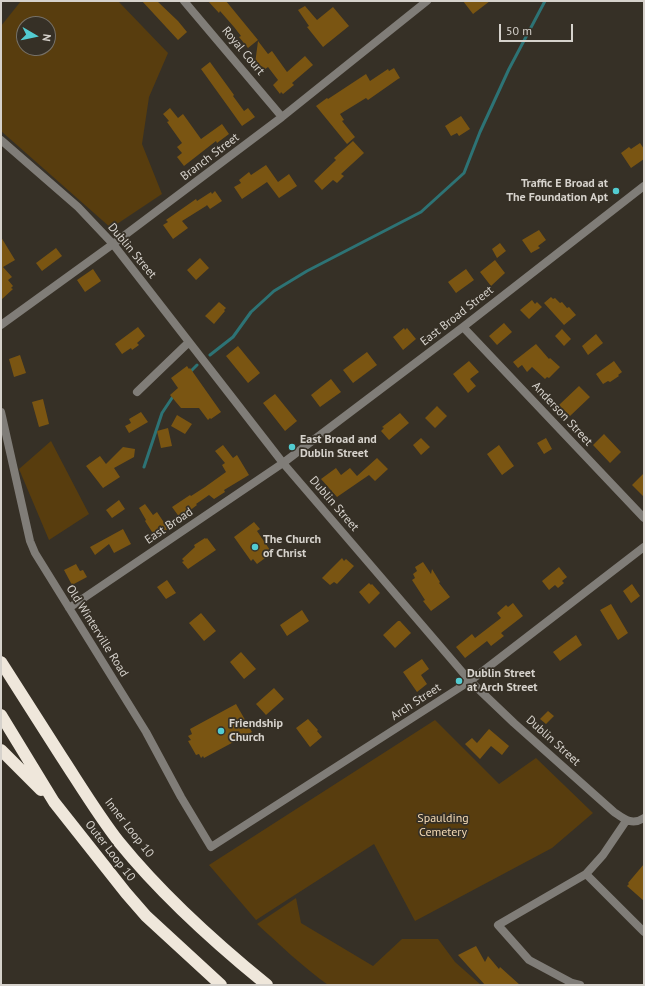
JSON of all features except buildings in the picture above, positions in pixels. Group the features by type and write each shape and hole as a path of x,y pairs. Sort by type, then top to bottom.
{"highway":[{"name":"Inner Loop 10","path":"1,662 90,802 134,859 194,922 267,985"},
{"name":"Outer Loop 10","path":"1,715 54,802 81,838 136,904 221,985"},
{"path":"1,750 54,802"}],"street":[{"name":"Royal Court","path":"184,1 282,117"},
{"name":"Branch Street","path":"1,325 113,244 282,117 428,1"},
{"name":"Dublin Street","path":"1,140 78,207 113,244 283,463 470,681 600,800 626,821"},
{"name":"East Broad Street","path":"283,463 463,327 644,186"},
{"name":"Anderson Street","path":"463,327 644,518"},
{"path":"137,392 189,342"},
{"name":"Old Winterville Road","path":"1,412 30,541 35,553 146,732 181,797 211,847"},
{"name":"East Broad","path":"68,608 283,463"},
{"name":"Arch Street","path":"211,847 470,681 644,547"},
{"path":"580,985 572,983 529,960 498,925 586,874 603,855 626,821 639,821 644,818"},
{"path":"586,874 644,932"}],"green space":[{"path":"21,1 118,1 168,53 149,97 142,144 162,194 111,228 1,131 1,26"},
{"path":"51,441 89,514 49,540 19,469"},
{"name":"Spaulding Cemetery","path":"435,720 499,784 536,758 593,813 552,848 415,921 374,844 256,920 209,865"},
{"path":"296,898 301,923 373,966 402,939 438,939 455,962 481,985 328,985 257,924"}],"waterway":[{"path":"210,355 233,337 251,312 274,291 307,271 421,212 464,173 480,132 509,69 545,1"},
{"path":"189,373 197,365"},
{"path":"144,467 162,413 174,395"}],"place":[{"name":"Traffic E Broad at The Foundation Apt","path":"616,191"},
{"name":"East Broad and Dublin Street","path":"292,447"},
{"name":"The Church of Christ","path":"255,547"},
{"name":"Dublin Street at Arch Street","path":"459,681"},
{"name":"Friendship Church","path":"221,731"}]}
